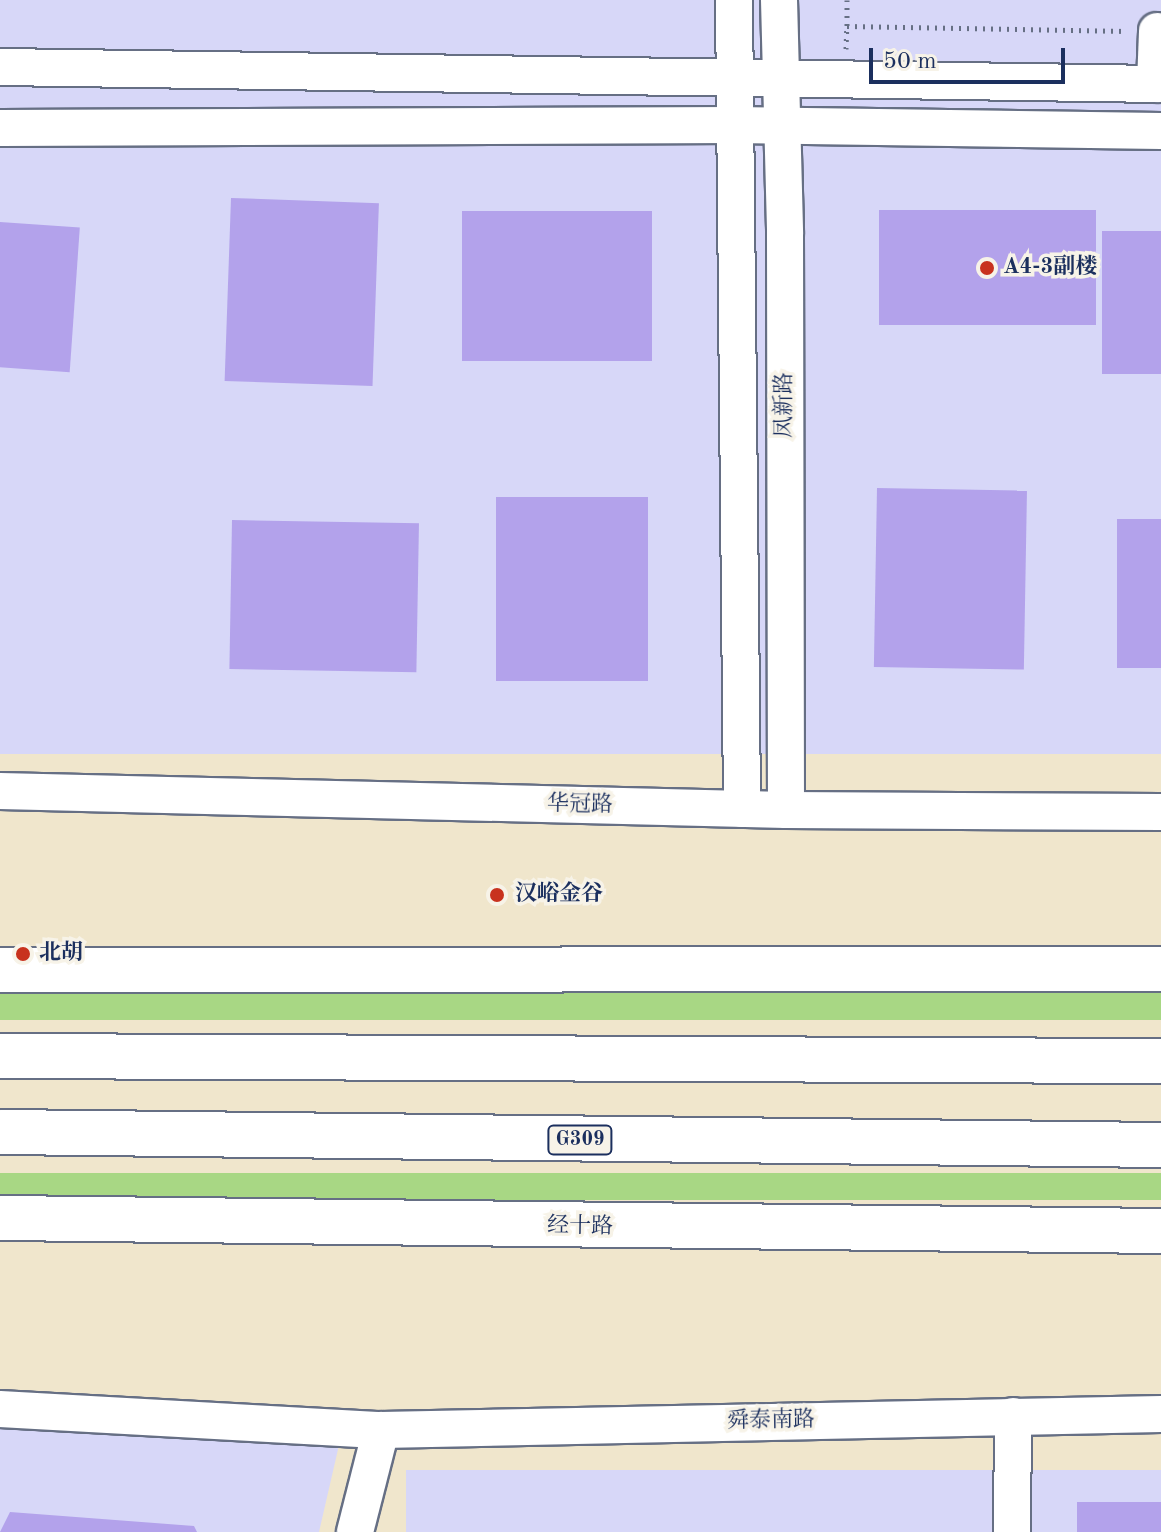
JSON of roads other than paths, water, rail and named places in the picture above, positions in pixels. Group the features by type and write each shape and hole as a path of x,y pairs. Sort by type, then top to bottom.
{"main road":[{"path":"0,970 1161,969"},
{"path":"0,1056 1161,1061"},
{"name":"G309","path":"0,1132 1161,1145"},
{"name":"经十路","path":"0,1218 1161,1231"}],"street":[{"path":"734,0 742,809"},
{"name":"凤新路","path":"779,0 783,127 786,810"},
{"path":"0,67 734,75 780,79 1158,84 1157,31"},
{"path":"0,128 734,125 1161,131"},
{"name":"华冠路","path":"0,791 786,810 1161,812"},
{"name":"舜泰南路","path":"0,1409 381,1430 1161,1414"},
{"path":"1012,1532 1013,1416"},
{"path":"355,1532 381,1430"}],"place":[{"name":"A4-3副楼","path":"987,268"},
{"name":"汉峪金谷","path":"497,895"},
{"name":"北胡","path":"23,954"}]}
